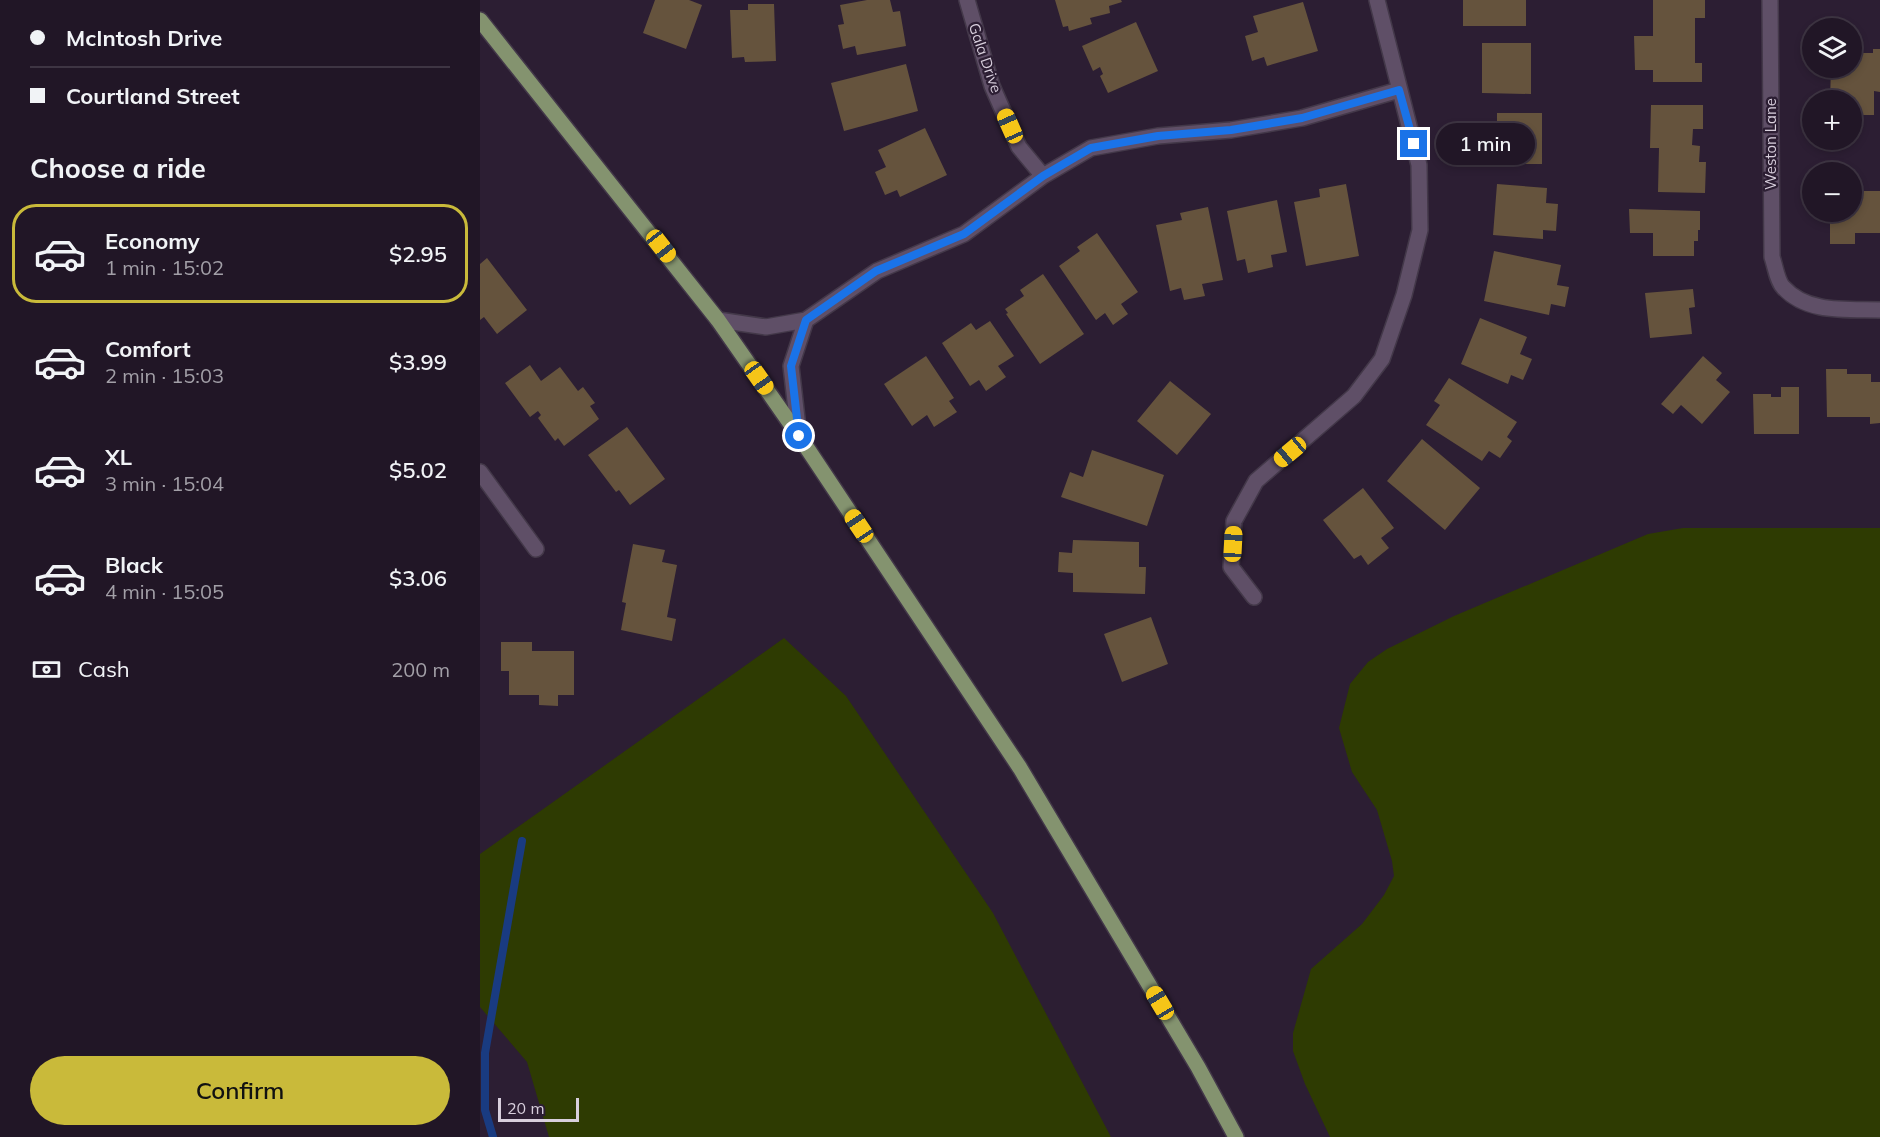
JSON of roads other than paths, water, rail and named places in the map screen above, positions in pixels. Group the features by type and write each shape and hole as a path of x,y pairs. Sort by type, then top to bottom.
{"main road":[{"path":"480,20 718,320 799,436 1020,768 1198,1067 1236,1137"}],"street":[{"name":"Gala Drive","path":"967,0 992,86 1019,147 1043,176"},
{"path":"1254,597 1231,567 1234,521 1256,481 1354,396 1382,358 1404,295 1420,230 1419,165 1377,0"},
{"name":"Weston Lane","path":"1770,0 1772,257 1781,286 1803,303 1840,309 1880,310"},
{"path":"718,320 766,327 806,320 876,271 964,234 1043,176 1091,148 1158,136 1231,130 1302,118 1399,90"},
{"path":"799,436 791,366 806,320"},
{"path":"480,472 536,549"}],"waterway":[{"path":"493,1137 485,1110 485,1053 522,841"}]}
